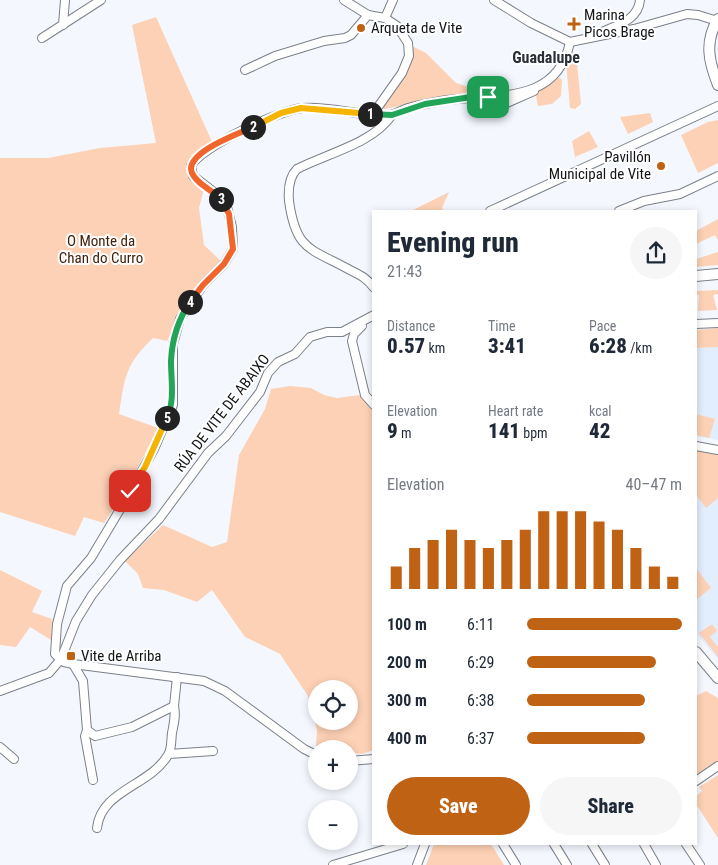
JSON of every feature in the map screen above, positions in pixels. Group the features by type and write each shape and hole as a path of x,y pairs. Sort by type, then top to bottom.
{"street":[{"path":"63,26 65,0"},
{"path":"42,38 101,0"},
{"path":"344,0 368,15 385,18 397,26 406,38 410,48 402,73 373,114"},
{"path":"385,18 392,0"},
{"path":"494,0 531,23 570,42 687,14 718,20 711,33 709,46 709,57 716,72 718,85"},
{"path":"584,40 628,21 640,6 640,0"},
{"path":"245,70 275,56 324,41 345,38 351,35 368,15"},
{"path":"491,110 524,97 559,70 570,42"},
{"path":"308,751 215,686 204,681 73,664 55,654 56,624 67,586 91,558 154,449 173,405 171,360 176,330 195,296 224,264 233,249 232,227 226,207 192,170 201,154 225,138 290,110 311,108 392,115 425,104 471,97 507,96 538,88"},
{"path":"492,210 718,106"},
{"path":"372,286 362,275 305,246 296,233 288,194 291,177 297,169 370,135 387,122 392,115"},
{"path":"622,210 644,201 680,194 718,176"},
{"path":"509,210 511,202"},
{"path":"697,276 718,274"},
{"name":"RÚA DE VITE DE ABAIXO","path":"61,659 76,621 92,595 120,560 159,519 208,453 226,436 260,392 268,373 273,367 295,354 310,337 327,332 342,332 372,316"},
{"name":"RÚA DE VITE DE ABAIXO","path":"366,320 354,334 352,342 366,394 372,402"},
{"path":"697,324 718,323"},
{"path":"697,446 718,450"},
{"path":"698,656 718,678"},
{"path":"0,691 49,673 61,659"},
{"path":"73,664 83,681 87,730 85,736 93,780"},
{"path":"97,828 100,815 108,804 148,775 169,754 176,716 174,706 178,678"},
{"path":"87,730 96,736 119,731 174,706"},
{"path":"0,747 14,759"},
{"path":"169,754 213,751"},
{"path":"358,760 372,759"},
{"path":"697,780 718,766"},
{"path":"333,865 400,845"},
{"path":"417,865 425,845"},
{"path":"505,845 516,865"},
{"path":"555,845 566,865"},
{"path":"593,845 605,865"},
{"path":"645,845 656,865"},
{"path":"687,845 700,865"}],"shaded area":[{"path":"718,347 718,440 697,436 697,348"},
{"path":"697,455 718,461 718,659 697,634"}],"green space":[{"name":"O Monte da Chan do Curro","path":"156,17 213,144 188,166 189,178 204,189 199,208 204,245 222,262 194,290 167,341 153,338 132,364 125,380 119,414 158,428 126,490 104,523 84,517 75,536 0,512 0,158 48,158 100,148 156,143 132,25"},
{"path":"412,46 426,53 456,83 481,91 480,95 435,100 384,109 383,103"},
{"path":"566,61 577,63 581,104 575,109 570,108"},
{"path":"555,78 562,80 561,96 552,104 538,106 535,91"},
{"path":"650,113 653,122 628,134 620,117"},
{"path":"718,120 718,163 698,173 681,135 708,122"},
{"path":"589,131 598,147 575,157 572,141"},
{"path":"449,192 442,208 443,210 413,210"},
{"path":"718,219 718,240 715,235 697,244 697,230"},
{"path":"718,252 718,265 697,267 697,259"},
{"path":"718,290 718,294 713,295 717,310 698,311 699,295 697,295 697,291"},
{"path":"718,328 718,347 697,348 697,330"},
{"path":"290,386 311,388 324,395 337,398 360,395 372,408 372,751 358,753 358,740 316,740 317,730 358,730 358,680 308,680 308,696 280,654 245,637 212,590 197,602 164,590 143,588 138,574 125,561 163,525 212,547 227,542 239,455 265,409 271,389"},
{"path":"697,414 715,419 709,438 697,435"},
{"path":"697,449 718,455 718,498 706,508 697,496"},
{"path":"697,569 711,588 697,599"},
{"path":"0,570 42,591 32,612 52,619 51,640 30,627 16,647 0,645"},
{"path":"712,624 717,631 710,637 718,647 718,657 699,633"},
{"path":"706,691 718,698 718,761 697,774 697,696"},
{"path":"718,775 718,838 697,806 697,795 702,791 699,787"},
{"path":"434,845 492,845 504,865 426,865"}],"place":[{"name":"Marina Picos Brage","path":"574,24"},
{"name":"Arqueta de Vite","path":"361,28"},
{"name":"Pavillón Municipal de Vite","path":"661,166"},
{"name":"Vite de Arriba","path":"71,656"}],"district":[{"name":"Guadalupe","path":"546,57"}],"route":[{"path":"130,491 154,449 173,405 171,360 174,336 180,319 203,285 224,264 233,249 232,227 229,214 223,202 215,193 192,173 192,163 196,158 225,138 290,110 311,108 360,114 392,115 425,104 471,97 488,97"}]}
